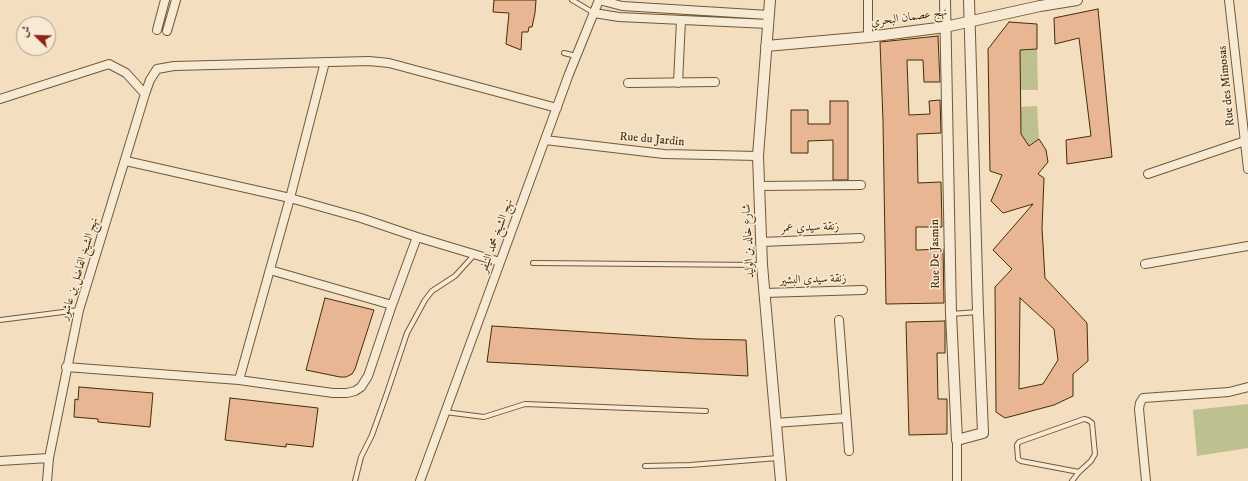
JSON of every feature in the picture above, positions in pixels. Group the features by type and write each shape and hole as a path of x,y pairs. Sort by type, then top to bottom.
{"street":[{"path":"157,30 165,0"},
{"path":"167,31 176,0"},
{"path":"599,0 622,6 768,20"},
{"name":"نهج الشيخ محمد النيفر","path":"420,481 444,412 576,56 599,0"},
{"name":"شارع خالد بن الوليد","path":"770,0 758,156 762,266 781,481"},
{"path":"868,0 868,37"},
{"name":"Rue De Jasmin","path":"945,0 951,314 958,481"},
{"path":"957,440 983,433 969,0"},
{"name":"نهج عصمان البحري","path":"766,46 868,37 945,27 1040,6 1077,0"},
{"name":"Rue des Mimosas","path":"1229,0 1248,169"},
{"path":"594,13 619,17 681,20 768,20"},
{"path":"678,83 681,20"},
{"path":"239,380 290,198 325,62 369,61 389,63 557,108"},
{"name":"نهج الشيخ الفاضل بن عاشور","path":"47,481 49,458 66,367 79,310 150,80 157,69 174,66 325,62"},
{"path":"0,99 109,64 126,73 146,94"},
{"path":"628,83 715,82"},
{"name":"Rue du Jardin","path":"545,140 664,154 758,156"},
{"path":"1148,174 1245,141"},
{"path":"126,161 290,198 361,218 417,237 500,262"},
{"path":"759,186 861,185"},
{"path":"66,367 239,380 333,393 355,392 361,387 368,376 417,237"},
{"name":"زنقة سيدي عمر","path":"761,242 860,238"},
{"path":"1146,264 1248,246"},
{"path":"270,270 392,305"},
{"name":"زنقة سيدي البشير","path":"764,294 863,290"},
{"path":"839,320 845,418 849,451"},
{"path":"1146,481 1139,410 1140,403 1143,398 1229,392 1248,387"},
{"path":"775,423 845,418"},
{"path":"0,460 49,458"}],"lane":[{"path":"572,0 594,13"},
{"path":"564,53 576,56"},
{"path":"355,481 361,457 372,434 407,333 425,300 432,291 455,276 475,254"},
{"path":"533,263 762,266"},
{"path":"0,320 79,310"},
{"path":"951,314 978,312"},
{"path":"444,412 484,417 525,404 706,411"},
{"path":"1072,481 1091,461 1095,454 1092,424 1088,420 1084,419 1019,442 1017,445 1018,459 1079,472"},
{"path":"645,466 690,465 778,458"}],"green space":[{"path":"1037,49 1038,90 1020,90 1020,50"},
{"path":"1037,106 1039,139 1029,146 1021,134 1020,107"},
{"path":"1248,404 1248,448 1197,456 1193,410"}],"building":[{"path":"494,0 536,0 532,27 529,27 528,32 522,32 521,50 506,44 509,13 493,12"},
{"path":"1098,9 1112,157 1067,164 1066,140 1091,136 1079,38 1055,44 1054,18"},
{"path":"1009,22 1037,24 1037,49 1020,50 1021,134 1029,146 1039,139 1046,150 1048,162 1038,174 1044,178 1042,228 1045,278 1087,323 1088,361 1073,374 1073,396 1054,405 1005,418 996,412 995,287 1012,269 993,250 1033,204 1003,213 991,201 1002,175 990,171 988,49","holes":["1020,298 1054,329 1058,360 1043,384 1019,389"]},
{"path":"938,36 940,82 924,82 923,60 907,60 909,115 930,114 929,101 940,100 941,133 917,134 918,183 941,182 942,227 916,227 916,250 943,249 944,303 886,304 880,42"},
{"path":"830,101 848,101 848,180 833,180 833,140 808,141 808,153 791,153 791,110 808,110 808,124 830,124"},
{"path":"325,298 374,310 355,369 352,374 346,377 306,370"},
{"path":"945,321 945,353 937,353 938,399 947,399 947,434 909,435 906,322"},
{"path":"492,326 698,339 746,340 748,376 487,362"},
{"path":"79,387 153,393 150,427 98,422 98,419 74,417 75,399 78,400"},
{"path":"230,398 318,408 313,447 286,444 286,447 225,440"}]}
